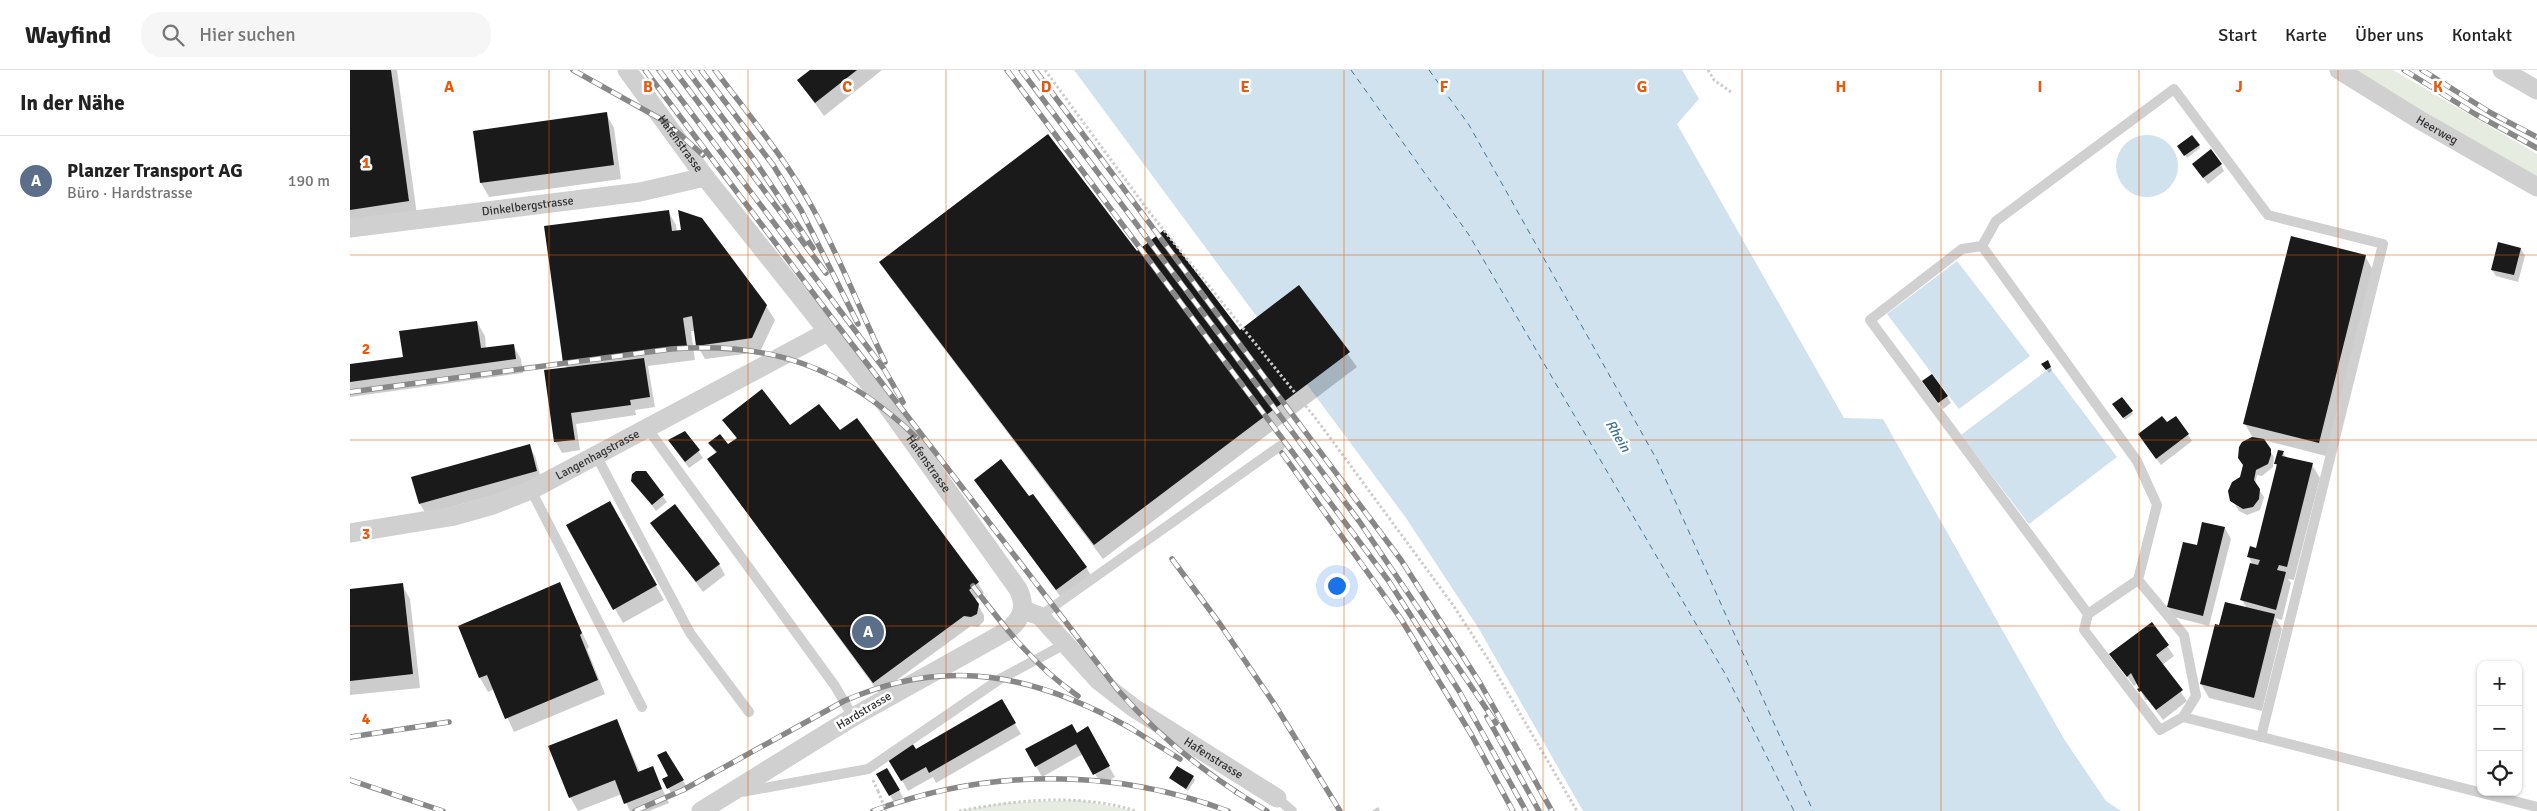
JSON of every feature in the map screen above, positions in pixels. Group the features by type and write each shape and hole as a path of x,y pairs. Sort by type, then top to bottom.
{"street":[{"name":"Hafenstrasse","path":"627,70 705,177 829,331 896,418 1018,589 1032,613 1065,644 1098,681 1134,708 1277,798"},
{"name":"Heerweg","path":"2339,70 2418,119 2537,187"},
{"path":"2502,70 2537,90"},
{"name":"Dinkelbergstrasse","path":"350,228 640,192 705,177"},
{"name":"Langenhagstrasse","path":"350,533 454,516 493,505 531,490 829,331"},
{"name":"Hardstrasse","path":"701,811 732,794 853,717 1007,631 1020,619 1032,613"}],"lane":[{"path":"1982,246 1996,221 2174,89 2268,215 2383,244 2261,737"},
{"path":"1982,246 2137,461 2157,505 2138,580 2088,614 2084,630 2160,730 2183,717 2196,696 2184,635 2138,580"},
{"path":"1982,246 1962,249 1870,320 2088,614"},
{"path":"647,428 835,686 853,717"},
{"path":"1032,613 1280,446"},
{"path":"596,455 690,633 749,712"},
{"path":"531,490 642,707"},
{"path":"732,794 868,769 1000,679 1065,644"},
{"path":"2183,717 2537,807"},
{"path":"1277,798 1292,811"}],"path":[{"path":"1045,70 1150,213 1317,420 1453,604 1488,659 1577,811"},
{"path":"1708,70 1714,80 1731,92"},
{"path":"874,782 886,811"},
{"path":"959,811 1003,803 1078,800 1136,811"}],"shaded area":[{"path":"2348,70 2393,70 2537,154 2537,180"},
{"path":"1078,800 1136,811 959,811 1003,803"}],"water":[{"name":"Rhein","path":"1074,70 1682,70 1699,99 1677,124 1844,418 1883,419 2064,739 2106,801 2121,811 1583,811 1479,629 1406,518"},
{"path":"2147,135 2159,138 2169,144 2175,154 2178,166 2175,178 2169,188 2159,194 2147,197 2135,194 2125,188 2119,178 2116,166 2119,154 2125,144 2135,138"},
{"path":"1957,261 2030,356 1959,409 1887,314"},
{"path":"2050,368 2117,457 2029,524 1961,435"}],"building":[{"path":"350,70 391,70 409,201 350,210"},
{"path":"810,70 857,70 815,103 797,80"},
{"path":"607,112 614,165 480,183 473,131"},
{"path":"1048,134 1137,251 1164,230 1240,330 1299,285 1350,352 1094,545 879,262"},
{"path":"2192,135 2200,145 2184,156 2177,146"},
{"path":"2211,149 2222,164 2203,178 2192,164"},
{"path":"669,210 672,231 681,230 678,210 702,218 767,305 752,338 696,346 692,316 683,318 687,346 563,363 544,226"},
{"path":"2291,236 2366,255 2319,443 2243,424"},
{"path":"2498,242 2521,248 2514,275 2491,270"},
{"path":"477,321 481,348 514,344 516,359 350,382 350,364 403,357 399,331"},
{"path":"644,358 650,397 630,400 631,405 571,413 575,440 554,442 544,370"},
{"path":"2048,360 2051,367 2046,370 2041,364"},
{"path":"1932,374 1948,396 1938,403 1922,381"},
{"path":"762,389 790,425 819,404 840,430 857,418 979,582 969,590 979,604 977,614 971,617 964,616 873,683 707,459 717,452 708,443 720,434 728,444 737,438 722,420"},
{"path":"2122,397 2133,411 2123,418 2112,404"},
{"path":"2162,416 2167,422 2176,416 2189,434 2156,459 2138,434"},
{"path":"685,431 700,450 685,462 668,440"},
{"path":"2252,437 2264,439 2271,449 2271,455 2268,464 2256,470 2254,480 2260,489 2259,499 2253,507 2243,509 2230,501 2228,491 2232,482 2240,477 2243,465 2238,458 2239,447 2242,442"},
{"path":"530,444 537,471 419,504 411,477"},
{"path":"2278,450 2284,451 2282,456 2313,463 2287,567 2279,565 2277,570 2286,572 2276,610 2240,600 2250,563 2258,565 2260,560 2247,557 2250,546 2256,548 2277,464 2274,464"},
{"path":"1001,459 1029,496 1033,494 1087,567 1056,590 974,480"},
{"path":"636,471 646,471 664,495 652,505 631,481 632,474"},
{"path":"610,501 657,585 613,610 566,525"},
{"path":"675,504 720,564 696,582 650,523"},
{"path":"2202,522 2225,527 2203,616 2167,607 2183,542 2197,545"},
{"path":"560,582 582,633 580,635 598,680 505,719 487,675 479,678 458,626"},
{"path":"403,583 413,674 350,681 350,589"},
{"path":"2225,602 2275,614 2254,698 2200,684 2215,624 2219,625"},
{"path":"2152,622 2169,645 2156,655 2183,690 2156,710 2141,691 2139,692 2137,689 2139,688 2131,673 2127,677 2109,654"},
{"path":"1002,699 1016,723 929,773 926,767 901,781 887,758 912,743 916,749"},
{"path":"617,719 638,772 653,766 662,789 624,804 615,780 569,798 548,746"},
{"path":"1072,724 1077,733 1088,726 1110,766 1093,775 1076,744 1035,767 1025,749"},
{"path":"666,751 684,780 667,789 662,779 668,776 657,755"},
{"path":"1177,766 1194,776 1186,789 1169,778"},
{"path":"887,768 900,790 889,796 876,774"}],"ferry route":[{"path":"1351,70 1469,235 1727,677 1794,811"},
{"path":"1429,70 1469,125 1657,460 1813,811"}],"railway":[{"path":"573,70 666,122 703,155"},
{"path":"645,70 835,322 1118,690 1146,720 1176,747 1207,772 1241,795"},
{"path":"659,70 884,369 903,402"},
{"path":"674,70 826,273"},
{"path":"687,70 755,161 813,248"},
{"path":"701,70 773,165 801,210 858,324"},
{"path":"715,70 766,137 812,207 832,245 885,362"},
{"path":"1007,70 1388,580 1459,691 1526,811"},
{"path":"1021,70 1359,521 1496,723"},
{"path":"1035,70 1401,560 1480,683 1552,811"},
{"path":"2404,70 2475,114 2537,148"},
{"path":"2422,70 2491,113 2537,137"},
{"path":"350,392 671,349 707,348 742,350 774,355 804,364 834,377 862,393 917,438"},
{"path":"1282,453 1401,619 1471,734 1513,811"},
{"path":"1172,559 1220,624 1275,705 1340,811"},
{"path":"973,586 1021,646 1048,672 1078,696"},
{"path":"635,811 683,790 844,701 882,687 919,678 956,675 1026,684 1061,695 1096,710 1132,729"},
{"path":"1487,717 1539,811"},
{"path":"350,737 449,722"},
{"path":"1127,726 1180,759"},
{"path":"873,811 917,797 961,787 1006,781 1051,779 1096,781 1141,787 1185,797 1228,811"},
{"path":"350,780 443,811"},
{"path":"1236,792 1267,811"}],"place":[{"name":"Planzer Transport AG","path":"868,632"}]}
